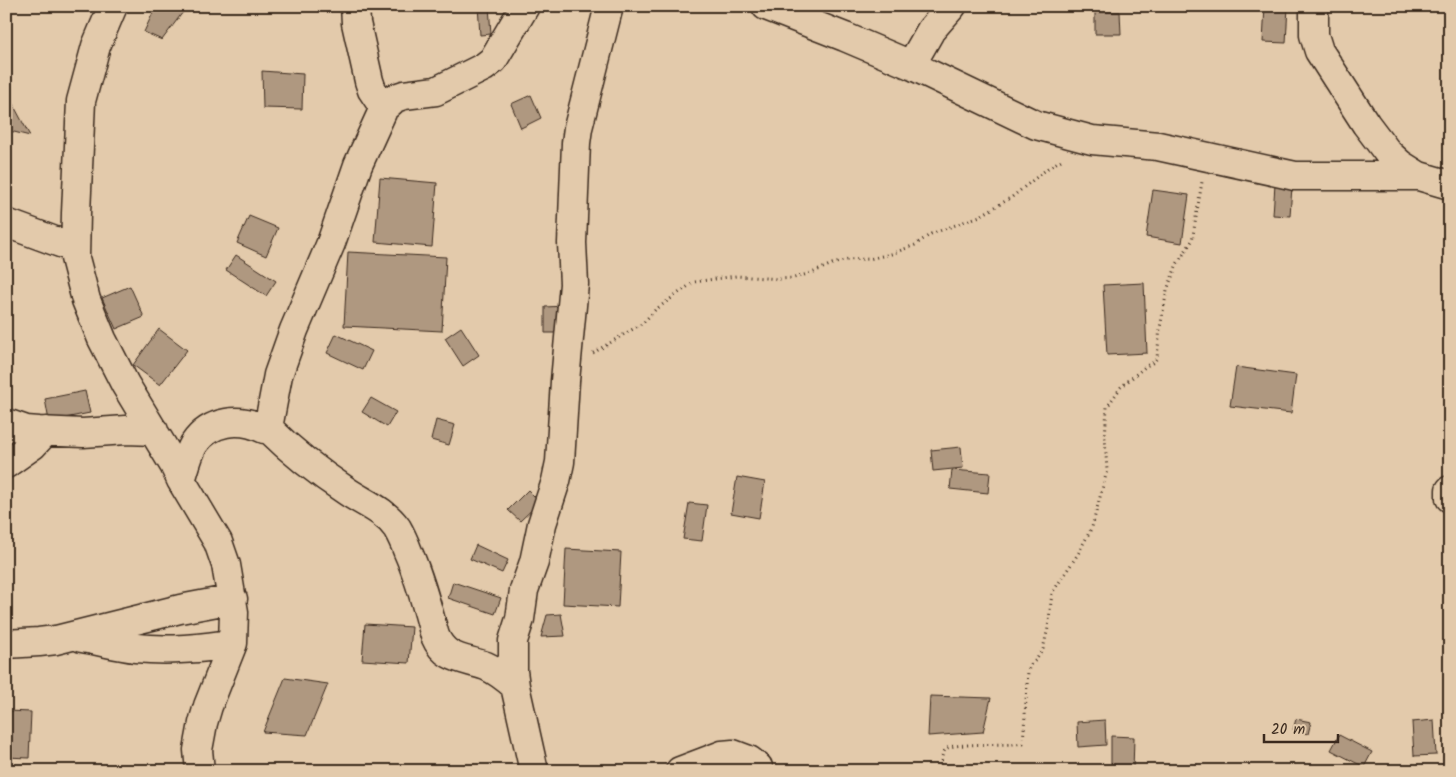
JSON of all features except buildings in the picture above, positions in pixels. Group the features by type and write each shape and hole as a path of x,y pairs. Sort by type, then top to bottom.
{"street":[{"path":"113,6 96,46 81,101 74,248 77,268 86,300 102,339 125,384 218,542 226,565 233,599 233,643 203,722 198,750 200,771"},
{"path":"355,6 356,24 369,81 372,90 384,108"},
{"path":"268,428 278,375 294,330 331,242 358,165 384,108 395,98 436,91 484,67 493,60 525,6"},
{"path":"534,771 515,686 513,641 520,619 524,590 534,562 542,524 560,462 574,284 572,243 576,143 578,128 609,6"},
{"path":"766,6 911,65 1036,126 1092,140 1158,146 1294,176 1418,176 1450,185"},
{"path":"911,65 931,30 952,6"},
{"path":"1314,6 1314,35 1319,51 1366,124 1388,153 1418,176"},
{"path":"6,223 74,248"},
{"path":"181,480 193,445 200,436 212,428 228,422 242,422 264,429 268,428 291,451 382,513 397,529 417,573 438,644 452,656 494,670 515,686"},
{"path":"6,423 26,430 83,433 126,430 154,431"},
{"path":"6,464 33,445 46,431"},
{"path":"1450,490 1450,498"},
{"path":"6,644 39,642 73,636 152,615 233,599"},
{"path":"73,636 134,648 207,647 233,643"},
{"path":"680,771 722,755 733,754 749,760 758,767 759,771"}],"path":[{"path":"568,365 643,324 655,310 694,282 736,276 794,278 832,264 891,254 915,245 931,234 980,216 1012,197 1048,168 1092,140"},
{"path":"940,771 944,750 948,747 957,745 1023,743 1028,671 1030,665 1043,650 1048,628 1052,593 1078,554 1092,527 1107,471 1105,438 1107,407 1121,387 1157,358 1167,290 1177,264 1192,241 1208,157"}]}
